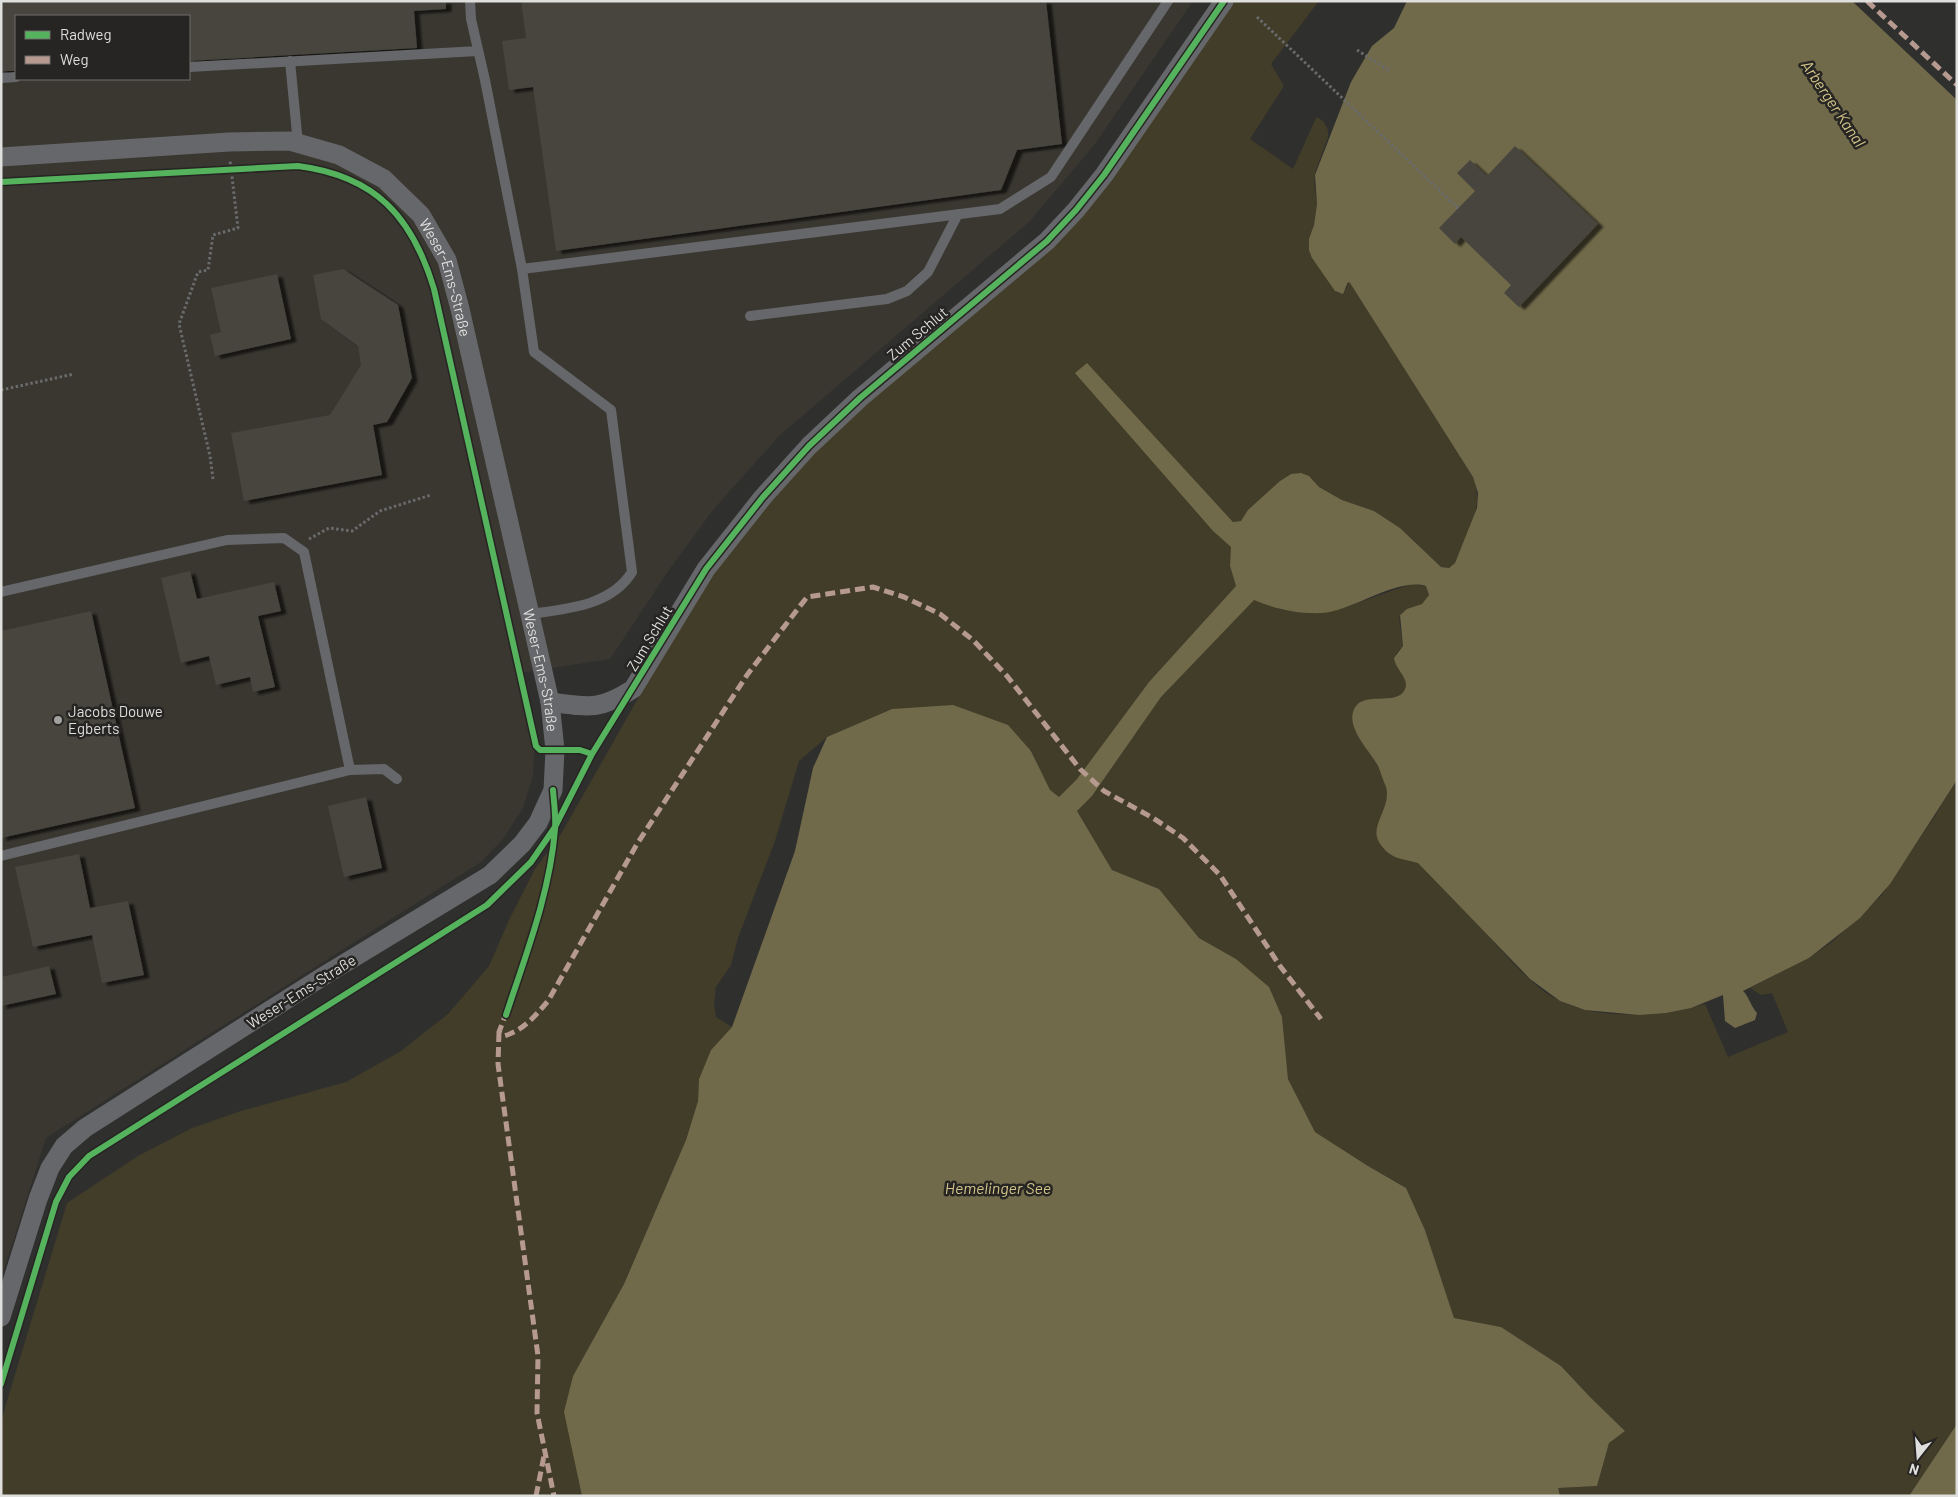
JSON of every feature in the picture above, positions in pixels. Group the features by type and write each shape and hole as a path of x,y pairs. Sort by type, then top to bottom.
{"street":[{"name":"Zum Schlut","path":"550,702 594,707 614,701 633,689 706,569 763,496 809,446 860,398 1047,241 1076,210 1104,175 1224,1"},
{"name":"Weser-Ems-Straße","path":"1,157 229,142 290,142 339,155 384,179 421,216 447,260 550,702 556,750 553,790 538,823 522,844 490,875 297,993 85,1128 64,1146 50,1168 38,1198 1,1317"}],"lane":[{"path":"470,1 471,20 522,268 534,352 611,410 632,572 625,584 594,602 530,614"},
{"path":"522,268 1000,209 1051,177 1168,1"},
{"path":"190,67 478,51"},
{"path":"290,62 298,144"},
{"path":"1,78 15,77"},
{"path":"750,316 887,299 907,291 928,272 958,214"},
{"path":"1,592 227,540 284,538 304,552 350,770"},
{"path":"1,856 350,770 384,769 397,779"}],"path":[{"path":"1257,17 1458,208"},
{"path":"1357,50 1390,71"},
{"path":"213,479 210,456 179,324 198,272 208,270 213,235 238,228 230,169 229,142"},
{"path":"1,390 74,374"},
{"path":"296,546 329,528 352,531 380,511 431,495"}],"shaded area":[{"path":"1,1 1193,1 1095,144 1029,222 779,436 713,510 669,570 610,659 520,673 535,743 533,776 523,808 503,839 481,862 46,1138 1,1279"},
{"path":"1232,1 1319,1 1271,64 1284,86 1250,139 1293,169 1316,118 1324,122 1328,130 1328,137 1314,181 1317,204 1313,229 1312,258 1337,293 1342,293 1347,288 1348,282 1350,283 1473,477 1477,499 1476,510 1469,532 1455,563 1449,568 1441,567 1400,528 1374,511 1342,500 1319,487 1309,476 1291,474 1280,481 1241,521 1233,522 1087,364 1076,373 1213,531 1232,547 1230,566 1236,586 1149,682 1077,779 1059,797 1050,791 1031,750 892,709 827,737 799,761 775,841 738,938 731,965 716,987 714,1004 716,1017 732,1027 711,1050 699,1079 698,1101 686,1140 624,1284 573,1376 565,1412 582,1496 1,1496 1,1421 67,1203 138,1156 192,1128 241,1111 346,1082 401,1051 448,1014 489,966 510,918 535,869 561,834 704,587 729,550 821,445 871,400 1032,266 1068,231"},
{"path":"1411,584 1426,586 1429,595 1422,604 1401,613 1399,618 1403,646 1396,654 1407,685 1404,691 1394,697 1361,702 1355,729 1376,763 1387,791 1386,805 1378,830 1379,840 1385,849 1395,855 1417,862 1422,866 1539,988 1560,1001 1595,1012 1613,1014 1651,1014 1705,1004 1728,1057 1788,1032 1772,993 1761,995 1750,988 1809,958 1832,942 1881,896 1957,780 1957,1424 1909,1496 1560,1496 1557,1488 1597,1486 1609,1443 1625,1431 1561,1366 1501,1327 1454,1318 1425,1230 1406,1188 1315,1132 1288,1079 1282,1017 1236,959 1199,938 1159,889 1112,870 1077,811 1092,796 1161,697 1254,599 1279,609 1322,613 1346,607"}],"water":[{"path":"1407,1 1852,1 1957,100 1957,780 1890,884 1860,918 1809,958 1743,991 1757,1013 1755,1020 1735,1028 1725,1021 1723,995 1691,1008 1666,1013 1639,1015 1585,1010 1560,1001 1530,979 1418,863 1392,855 1383,848 1377,836 1377,829 1386,802 1386,787 1378,766 1357,733 1352,719 1353,712 1357,705 1363,701 1394,697 1401,694 1405,689 1406,681 1394,658 1403,646 1400,615 1407,609 1422,604 1429,595 1426,586 1414,584 1402,586 1347,607 1322,613 1304,613 1287,610 1254,600 1161,697 1092,796 1077,811 1112,870 1159,889 1199,938 1236,959 1269,987 1282,1017 1288,1079 1315,1132 1406,1188 1425,1230 1454,1318 1501,1327 1561,1366 1625,1431 1609,1443 1597,1486 1558,1488 1560,1496 582,1496 564,1412 573,1376 624,1284 686,1140 698,1101 699,1079 711,1050 732,1027 795,851 813,768 827,737 892,709 953,705 1008,725 1031,751 1050,790 1059,797 1077,779 1149,682 1236,586 1230,566 1231,547 1213,531 1075,373 1087,363 1233,522 1241,521 1248,510 1280,481 1291,474 1301,473 1309,476 1319,487 1342,500 1374,511 1400,528 1441,567 1449,568 1455,563 1477,508 1478,493 1473,477 1350,283 1348,282 1343,294 1335,291 1312,258 1309,250 1309,239 1314,225 1317,204 1315,175 1351,82 1372,46 1394,28"},
{"path":"1957,1424 1957,1496 1909,1496"}],"building":[{"path":"1,1 446,1 446,9 414,11 417,48 190,61 190,15 15,15 15,71 1,71"},
{"path":"521,1 1046,1 1062,144 1017,150 1001,190 556,251 533,87 509,90 502,41 526,38"},
{"path":"1515,146 1598,224 1519,307 1504,293 1511,285 1461,237 1455,244 1439,228 1475,191 1457,173 1470,160 1487,176"},
{"path":"343,269 398,305 412,378 387,422 373,425 382,475 244,501 231,433 330,415 361,365 358,346 321,319 313,275"},
{"path":"277,274 291,339 215,356 210,335 221,332 211,288"},
{"path":"190,571 197,599 274,582 281,611 258,616 275,687 253,692 250,677 216,685 209,656 181,663 161,578"},
{"name":"Jacobs Douwe Egberts","path":"91,611 135,808 1,838 1,631"},
{"path":"366,797 382,868 344,877 328,806"},
{"path":"79,854 90,908 128,901 144,975 102,983 92,935 33,947 15,867"},
{"path":"49,966 56,994 1,1006 1,977"}],"marked path":[{"path":"1867,1 1957,85"},
{"path":"507,1011 499,1032 504,1036 523,1026 548,1001 637,844 747,675 807,597 873,587 904,597 940,614 973,640 1007,676 1080,769 1104,791 1153,818 1183,838 1220,875 1280,966 1321,1019"},
{"path":"499,1032 498,1064 538,1356 537,1413 554,1496"},
{"path":"536,1496 544,1456"}],"cycle path":[{"path":"1,182 298,166 325,171 349,179 369,190 387,204 402,221 414,240 434,289 536,746 540,750 580,750 592,754 706,569 763,497 809,446 860,398 1047,241 1076,210 1104,175 1224,1"},
{"path":"1,1384 56,1202 69,1177 89,1156 487,905 531,862 555,827 592,754"},
{"path":"506,1015 543,900 555,829 553,790"}],"place":[{"name":"Jacobs Douwe Egberts","path":"58,720"}],"water label":[{"name":"Arberger Kanal","path":"1834,103"},
{"name":"Hemelinger See","path":"998,1187"}]}
